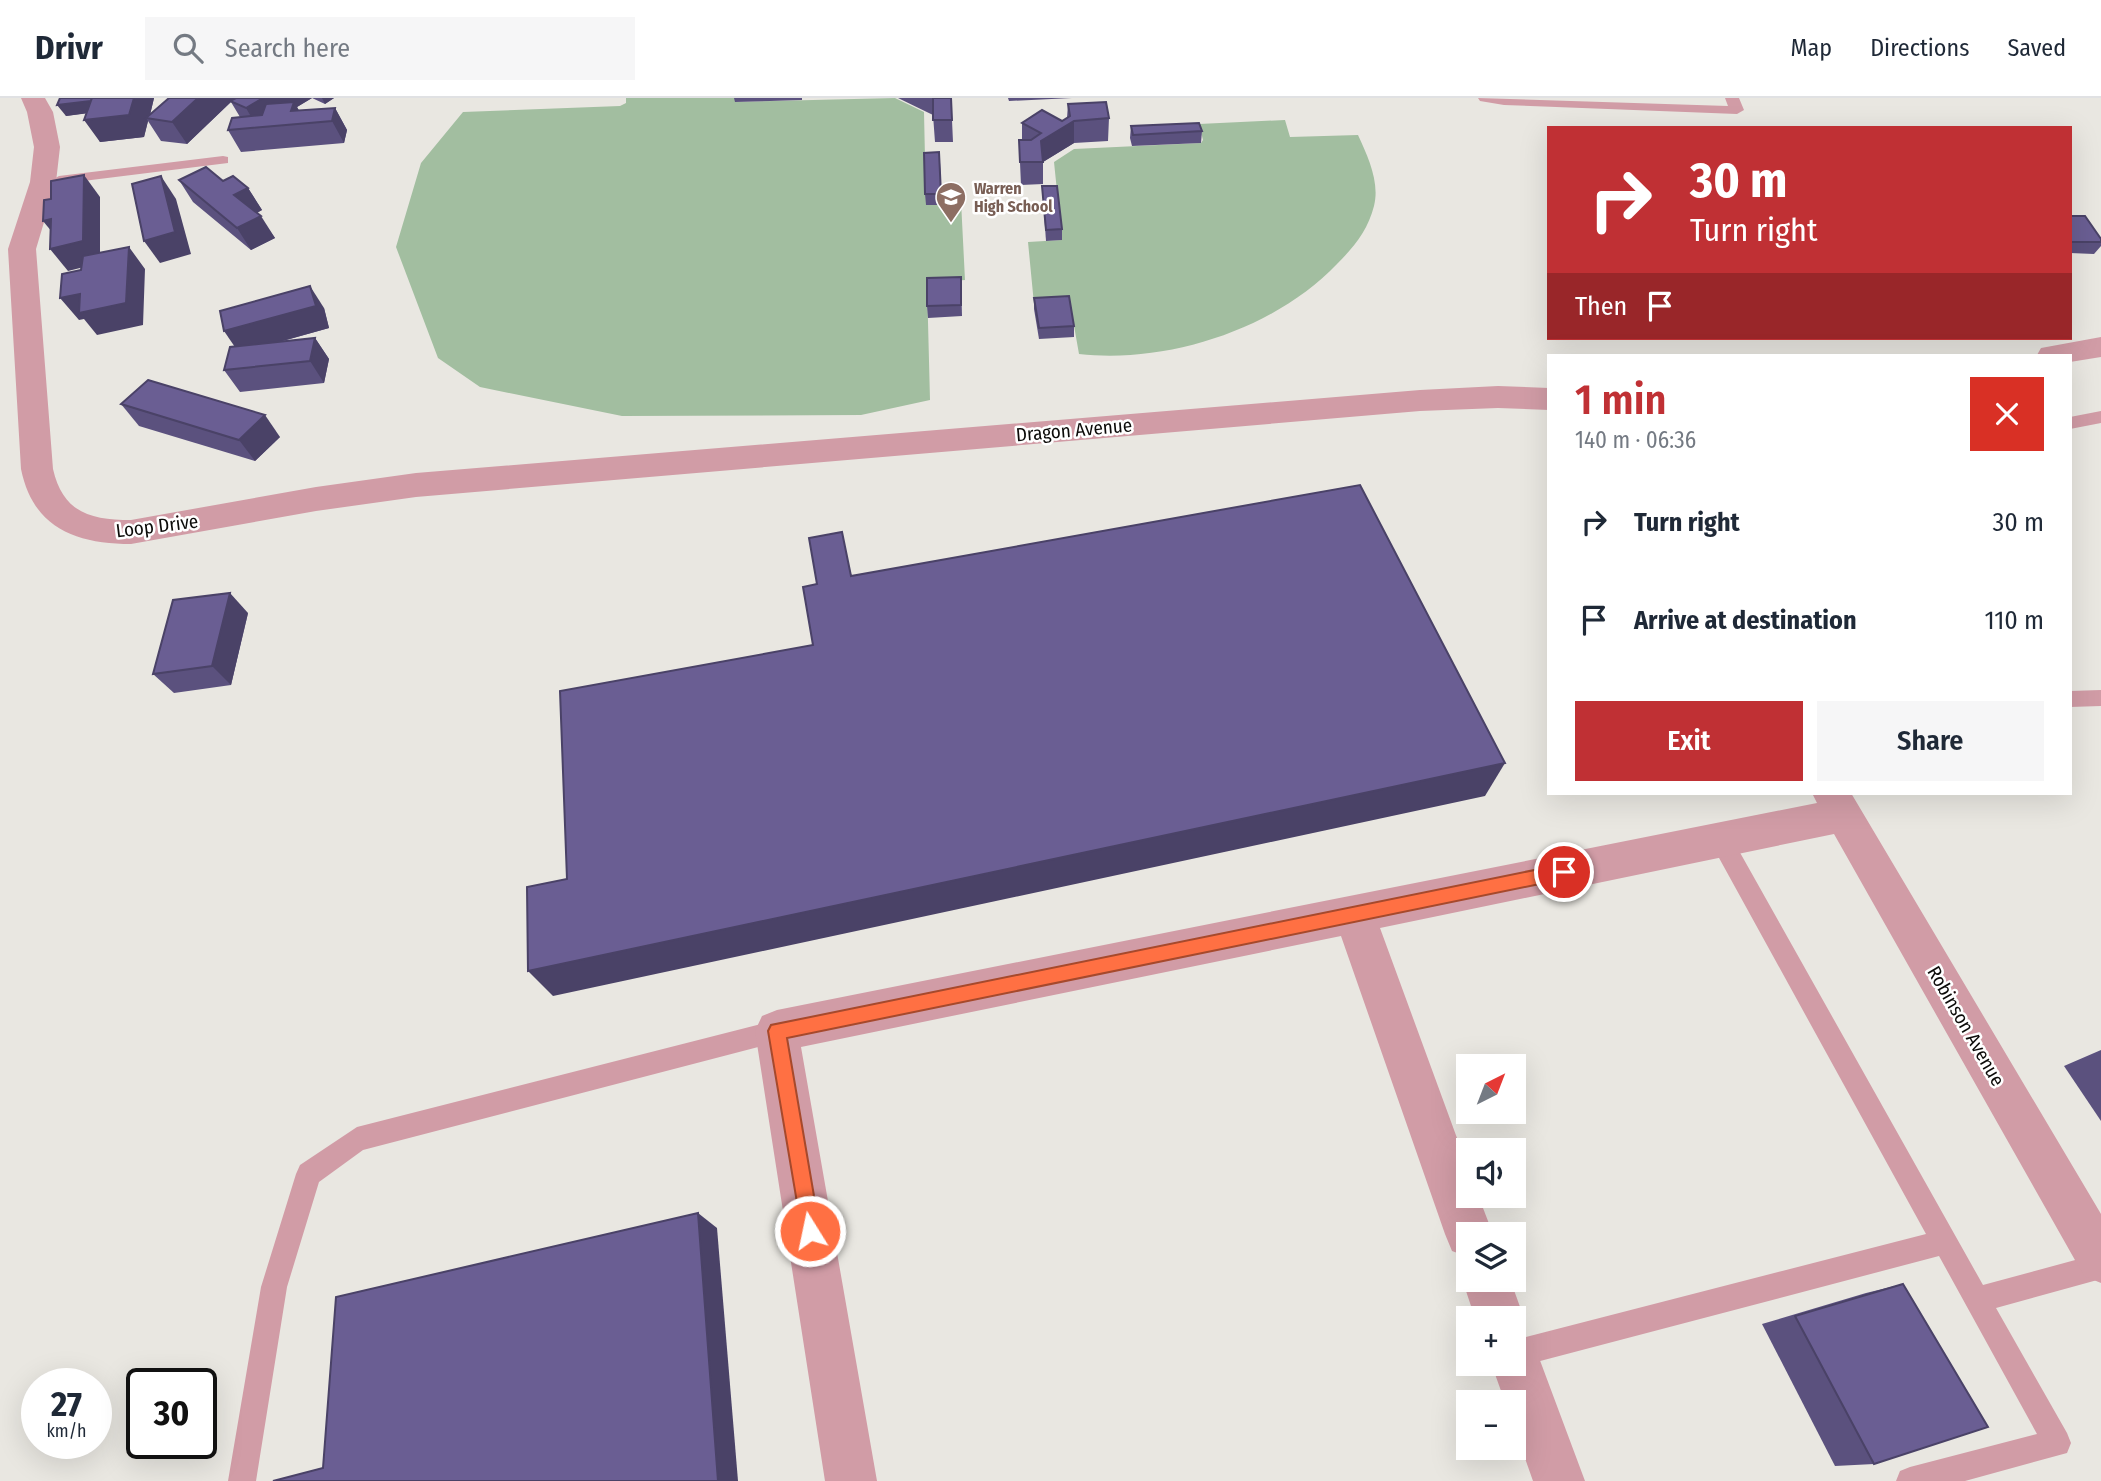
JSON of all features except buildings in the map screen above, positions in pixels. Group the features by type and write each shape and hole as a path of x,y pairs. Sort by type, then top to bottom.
{"street":[{"name":"Loop Drive","path":"33,98 40,112 47,147 43,182 22,249 37,469 41,488 50,503 71,522 103,532 131,532 364,491 600,471"},
{"path":"2058,354 2101,347"},
{"name":"Dragon Avenue","path":"600,471 1343,407 1450,399 1547,399"},
{"path":"851,1481 777,1031 1721,840 1838,804"},
{"name":"Robinson Avenue","path":"1838,804 2101,1259"},
{"path":"1354,914 1465,1222"},
{"path":"1521,1376 1559,1481"}],"lane":[{"path":"1485,98 1737,110 1732,98"},
{"path":"43,182 223,160"},
{"path":"2072,423 2101,417"},
{"path":"2072,699 2101,698"},
{"path":"1721,840 2057,1443 1910,1481"},
{"path":"242,1481 274,1287 309,1174 357,1139 777,1031"},
{"path":"1526,1353 1944,1242"},
{"path":"1976,1300 2101,1266"}],"green space":[{"path":"626,98 735,98 735,102 895,98 924,112 926,205 961,201 965,280 927,283 930,400 861,415 622,416 480,387 438,358 396,247 421,163 463,112 620,106 626,103"},
{"path":"1285,120 1290,137 1358,135 1372,170 1375,197 1368,223 1349,251 1312,287 1283,307 1252,324 1218,337 1148,353 1113,356 1079,354 1070,303 1034,304 1028,242 1062,240 1054,162 1074,149 1201,143 1203,140 1199,124"}],"place":[{"name":"Warren High School","path":"951,224"}],"route":[{"path":"810,1231 777,1031 1564,872"}]}
